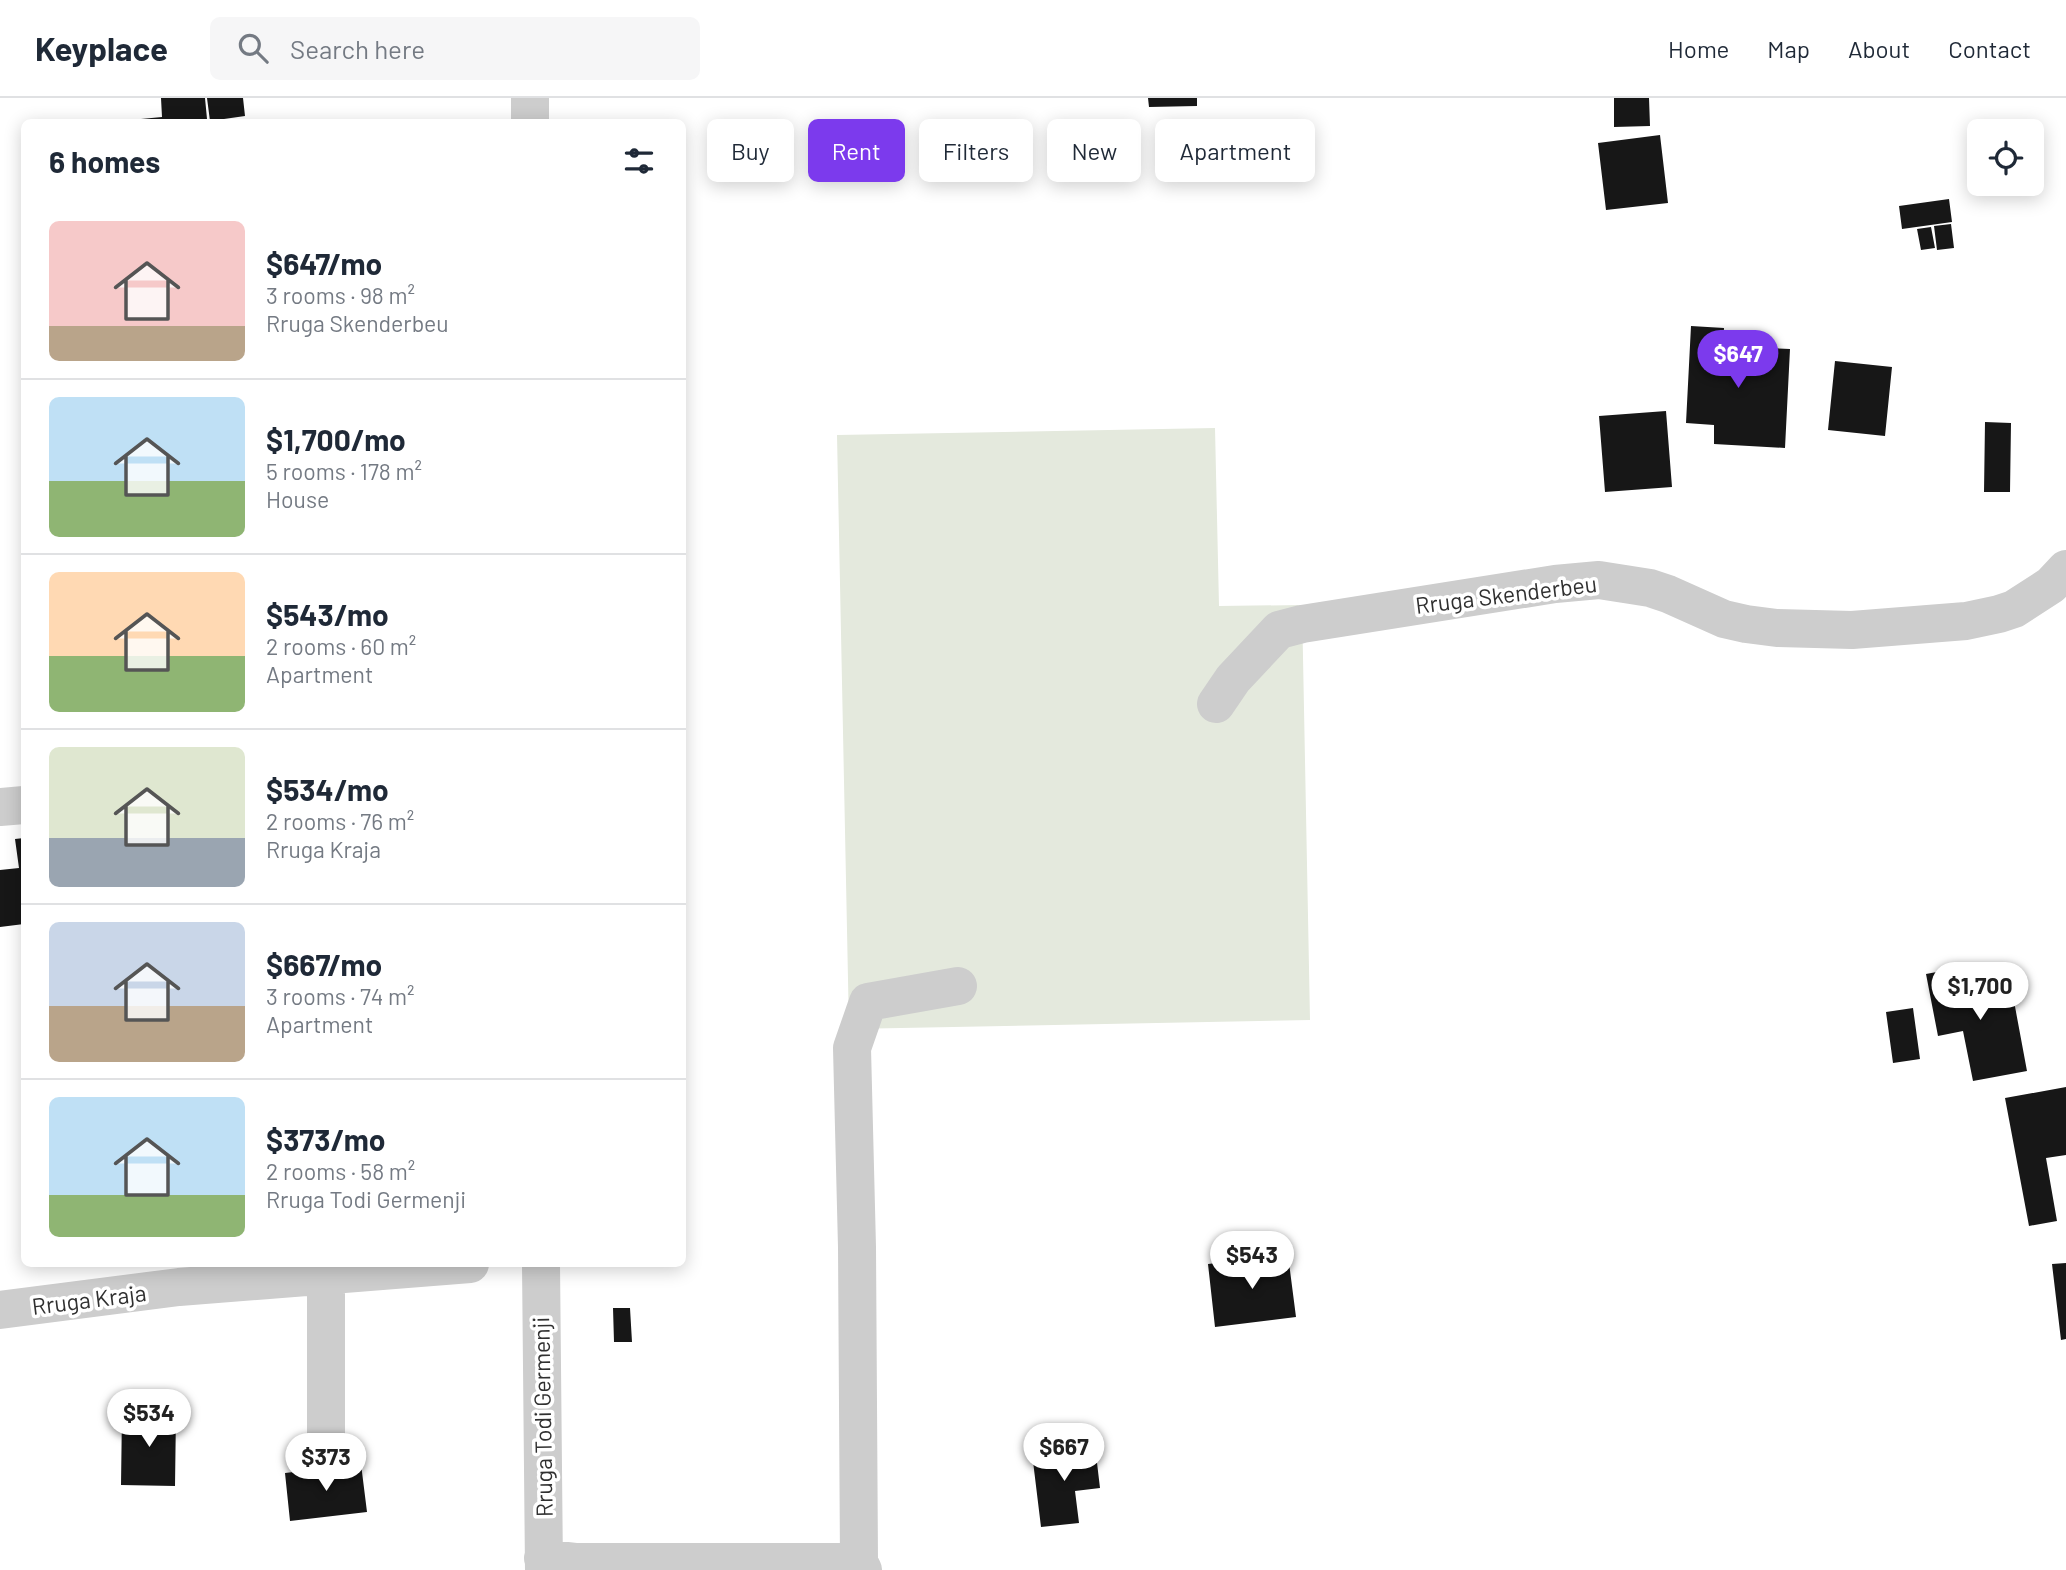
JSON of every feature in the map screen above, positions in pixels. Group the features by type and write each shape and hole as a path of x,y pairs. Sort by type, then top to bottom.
{"street":[{"path":"530,98 530,119"},
{"name":"Rruga Skenderbeu","path":"1216,704 1233,679 1279,630 1302,624 1555,584 1599,580 1650,588 1724,619 1746,624 1777,628 1852,630 1966,621 1999,614 2014,609 2051,585 2066,569"},
{"path":"0,807 21,805"},
{"path":"543,1564 577,1562 861,1566 858,1247 852,1048 868,1002 958,986"},
{"name":"Rruga Kraja","path":"0,1310 178,1275 326,1275 431,1267"},
{"name":"Rruga Todi Germenji","path":"541,1267 543,1564"},
{"path":"326,1275 326,1460"}],"shaded area":[{"path":"1215,428 1219,606 1302,605 1310,1020 849,1029 837,435"}],"building":[{"path":"161,98 205,98 207,119 141,119 162,117"},
{"path":"207,98 243,98 245,116 210,119"},
{"path":"1148,98 1197,98 1197,106 1149,107"},
{"path":"1614,98 1649,98 1650,126 1614,127"},
{"path":"1660,135 1668,203 1606,210 1598,143"},
{"path":"1949,199 1952,222 1902,229 1899,206"},
{"path":"1951,224 1954,248 1937,250 1934,226"},
{"path":"1931,227 1935,248 1921,250 1917,229"},
{"path":"1691,326 1724,328 1723,346 1790,349 1785,448 1714,444 1714,425 1686,423"},
{"path":"1835,361 1892,367 1885,436 1828,430"},
{"path":"1666,411 1672,487 1605,492 1599,416"},
{"path":"1985,422 2011,423 2010,492 1984,492"},
{"path":"21,838 21,924 0,927 0,870 19,868 15,839"},
{"path":"1958,968 1965,1000 1989,995 1985,973 2008,969 2027,1071 1973,1081 1963,1031 1938,1036 1926,974"},
{"path":"1913,1008 1920,1059 1893,1063 1886,1012"},
{"path":"2066,1087 2066,1155 2046,1158 2057,1221 2029,1226 2005,1098"},
{"path":"1288,1255 1296,1317 1215,1327 1208,1264"},
{"path":"2066,1263 2066,1339 2061,1340 2052,1264"},
{"path":"613,1308 630,1308 632,1342 614,1342"},
{"path":"122,1412 176,1412 175,1486 121,1485"},
{"path":"1095,1446 1100,1488 1075,1491 1079,1523 1041,1527 1032,1453"},
{"path":"361,1464 367,1512 290,1521 285,1473"}]}
